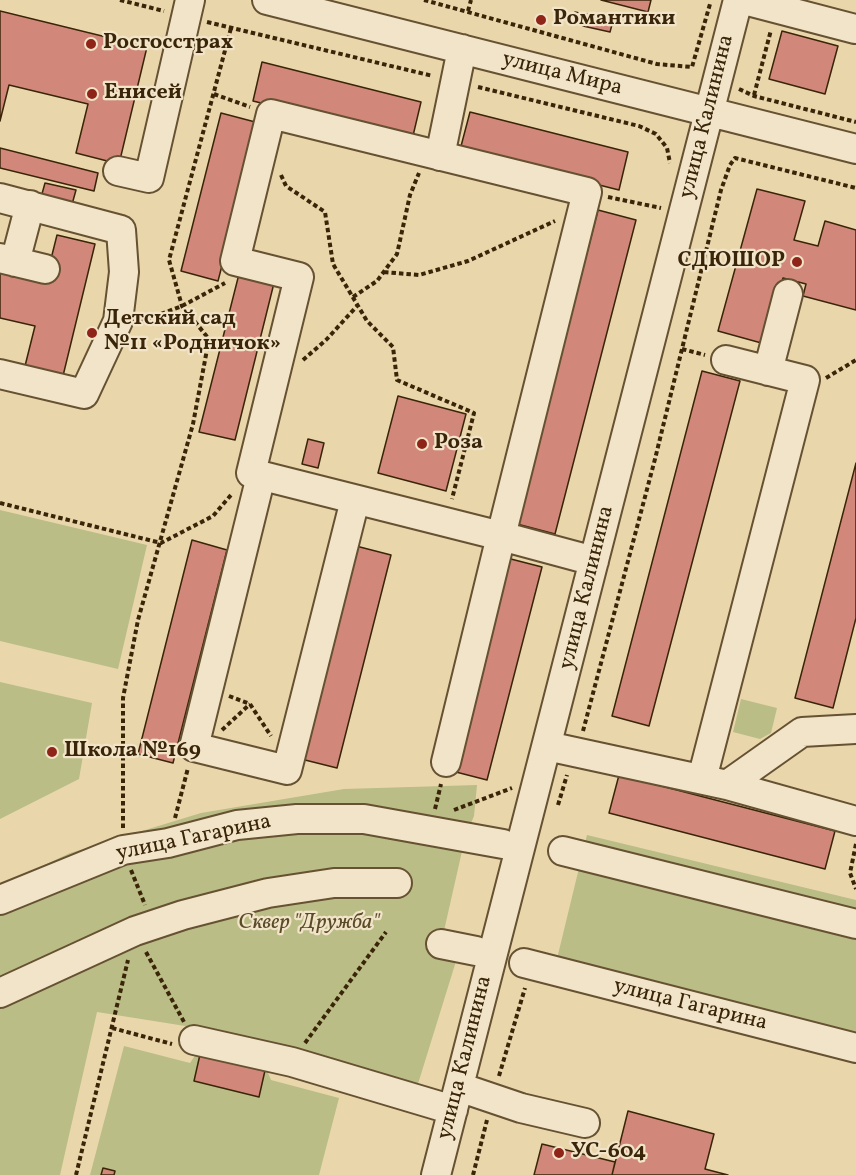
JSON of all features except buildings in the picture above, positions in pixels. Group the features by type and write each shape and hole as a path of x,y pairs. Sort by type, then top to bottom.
{"street":[{"path":"118,171 148,178 190,0"},
{"name":"улица Мира","path":"267,0 856,149"},
{"name":"улица Калинина","path":"436,1175 738,0"},
{"path":"744,0 856,28"},
{"path":"434,154 462,49"},
{"path":"355,500 287,770 194,747 256,475 273,382 299,277 235,261 268,126 434,154 585,201 446,762"},
{"path":"0,198 121,230 124,272 118,321 84,394 0,374"},
{"path":"30,205 8,260 45,269"},
{"path":"768,371 788,294"},
{"path":"715,782 805,380 726,360"},
{"path":"256,475 594,561"},
{"path":"715,782 802,732 856,729"},
{"path":"547,746 715,782 856,821"},
{"name":"улица Гагарина","path":"0,900 123,850 168,843 237,825 297,819 364,819 432,823 503,844"},
{"path":"563,851 856,924"},
{"path":"0,993 144,928 268,893 334,883 397,883"},
{"path":"441,944 476,951"},
{"name":"улица Гагарина","path":"525,963 856,1048"},
{"path":"194,1040 456,1098 492,1098 522,1108 585,1123"}],"path":[{"path":"424,0 657,64 692,67 711,0"},
{"path":"468,11 471,0"},
{"path":"754,96 776,9"},
{"path":"112,1028 171,1044 194,1040 144,928 123,850 123,698 138,620 193,424 209,339 182,306 170,260 231,28"},
{"path":"738,88 754,96 856,122"},
{"path":"214,94 268,126 286,186 325,212 333,264 367,321 393,347 397,380 474,412 447,523"},
{"path":"353,297 376,281 397,254 410,195 434,154"},
{"path":"557,808 585,723 655,459 721,190 730,165 735,158 856,188"},
{"path":"384,272 419,275 468,261 585,201 661,208"},
{"path":"118,321 140,322 182,306 226,282 235,261"},
{"path":"273,382 291,371 326,340 358,305"},
{"path":"805,380 828,378 856,360"},
{"path":"0,503 161,543 213,516 256,475"},
{"path":"432,823 446,762"},
{"path":"432,823 517,786"},
{"path":"856,844 850,873 856,889"},
{"path":"76,1175 112,1028 144,928"},
{"path":"292,1062 386,932"},
{"path":"473,1175 492,1098 528,977 525,963"}],"green space":[{"path":"0,510 147,545 118,669 0,641"},
{"path":"0,682 92,703 79,779 0,819"},
{"path":"741,699 777,708 771,733 760,739 733,732"},
{"name":"Сквер \"Дружба\"","path":"477,785 474,816 465,838 441,944 457,958 417,1087 223,1032 97,1012 60,1175 0,1175 0,886 70,853 201,813 344,789"},
{"path":"587,835 856,900 856,1040 555,967"},
{"path":"124,1046 190,1063 198,1051 265,1066 271,1080 339,1098 319,1175 90,1175"}],"place":[{"name":"Романтики","path":"541,20"},
{"name":"Росгосстрах","path":"91,44"},
{"name":"Енисей","path":"92,94"},
{"name":"СДЮШОР","path":"797,262"},
{"name":"Детский сад №11 «Родничок»","path":"92,333"},
{"name":"Роза","path":"422,444"},
{"name":"Школа №169","path":"52,752"},
{"name":"УС-604","path":"559,1153"}]}
